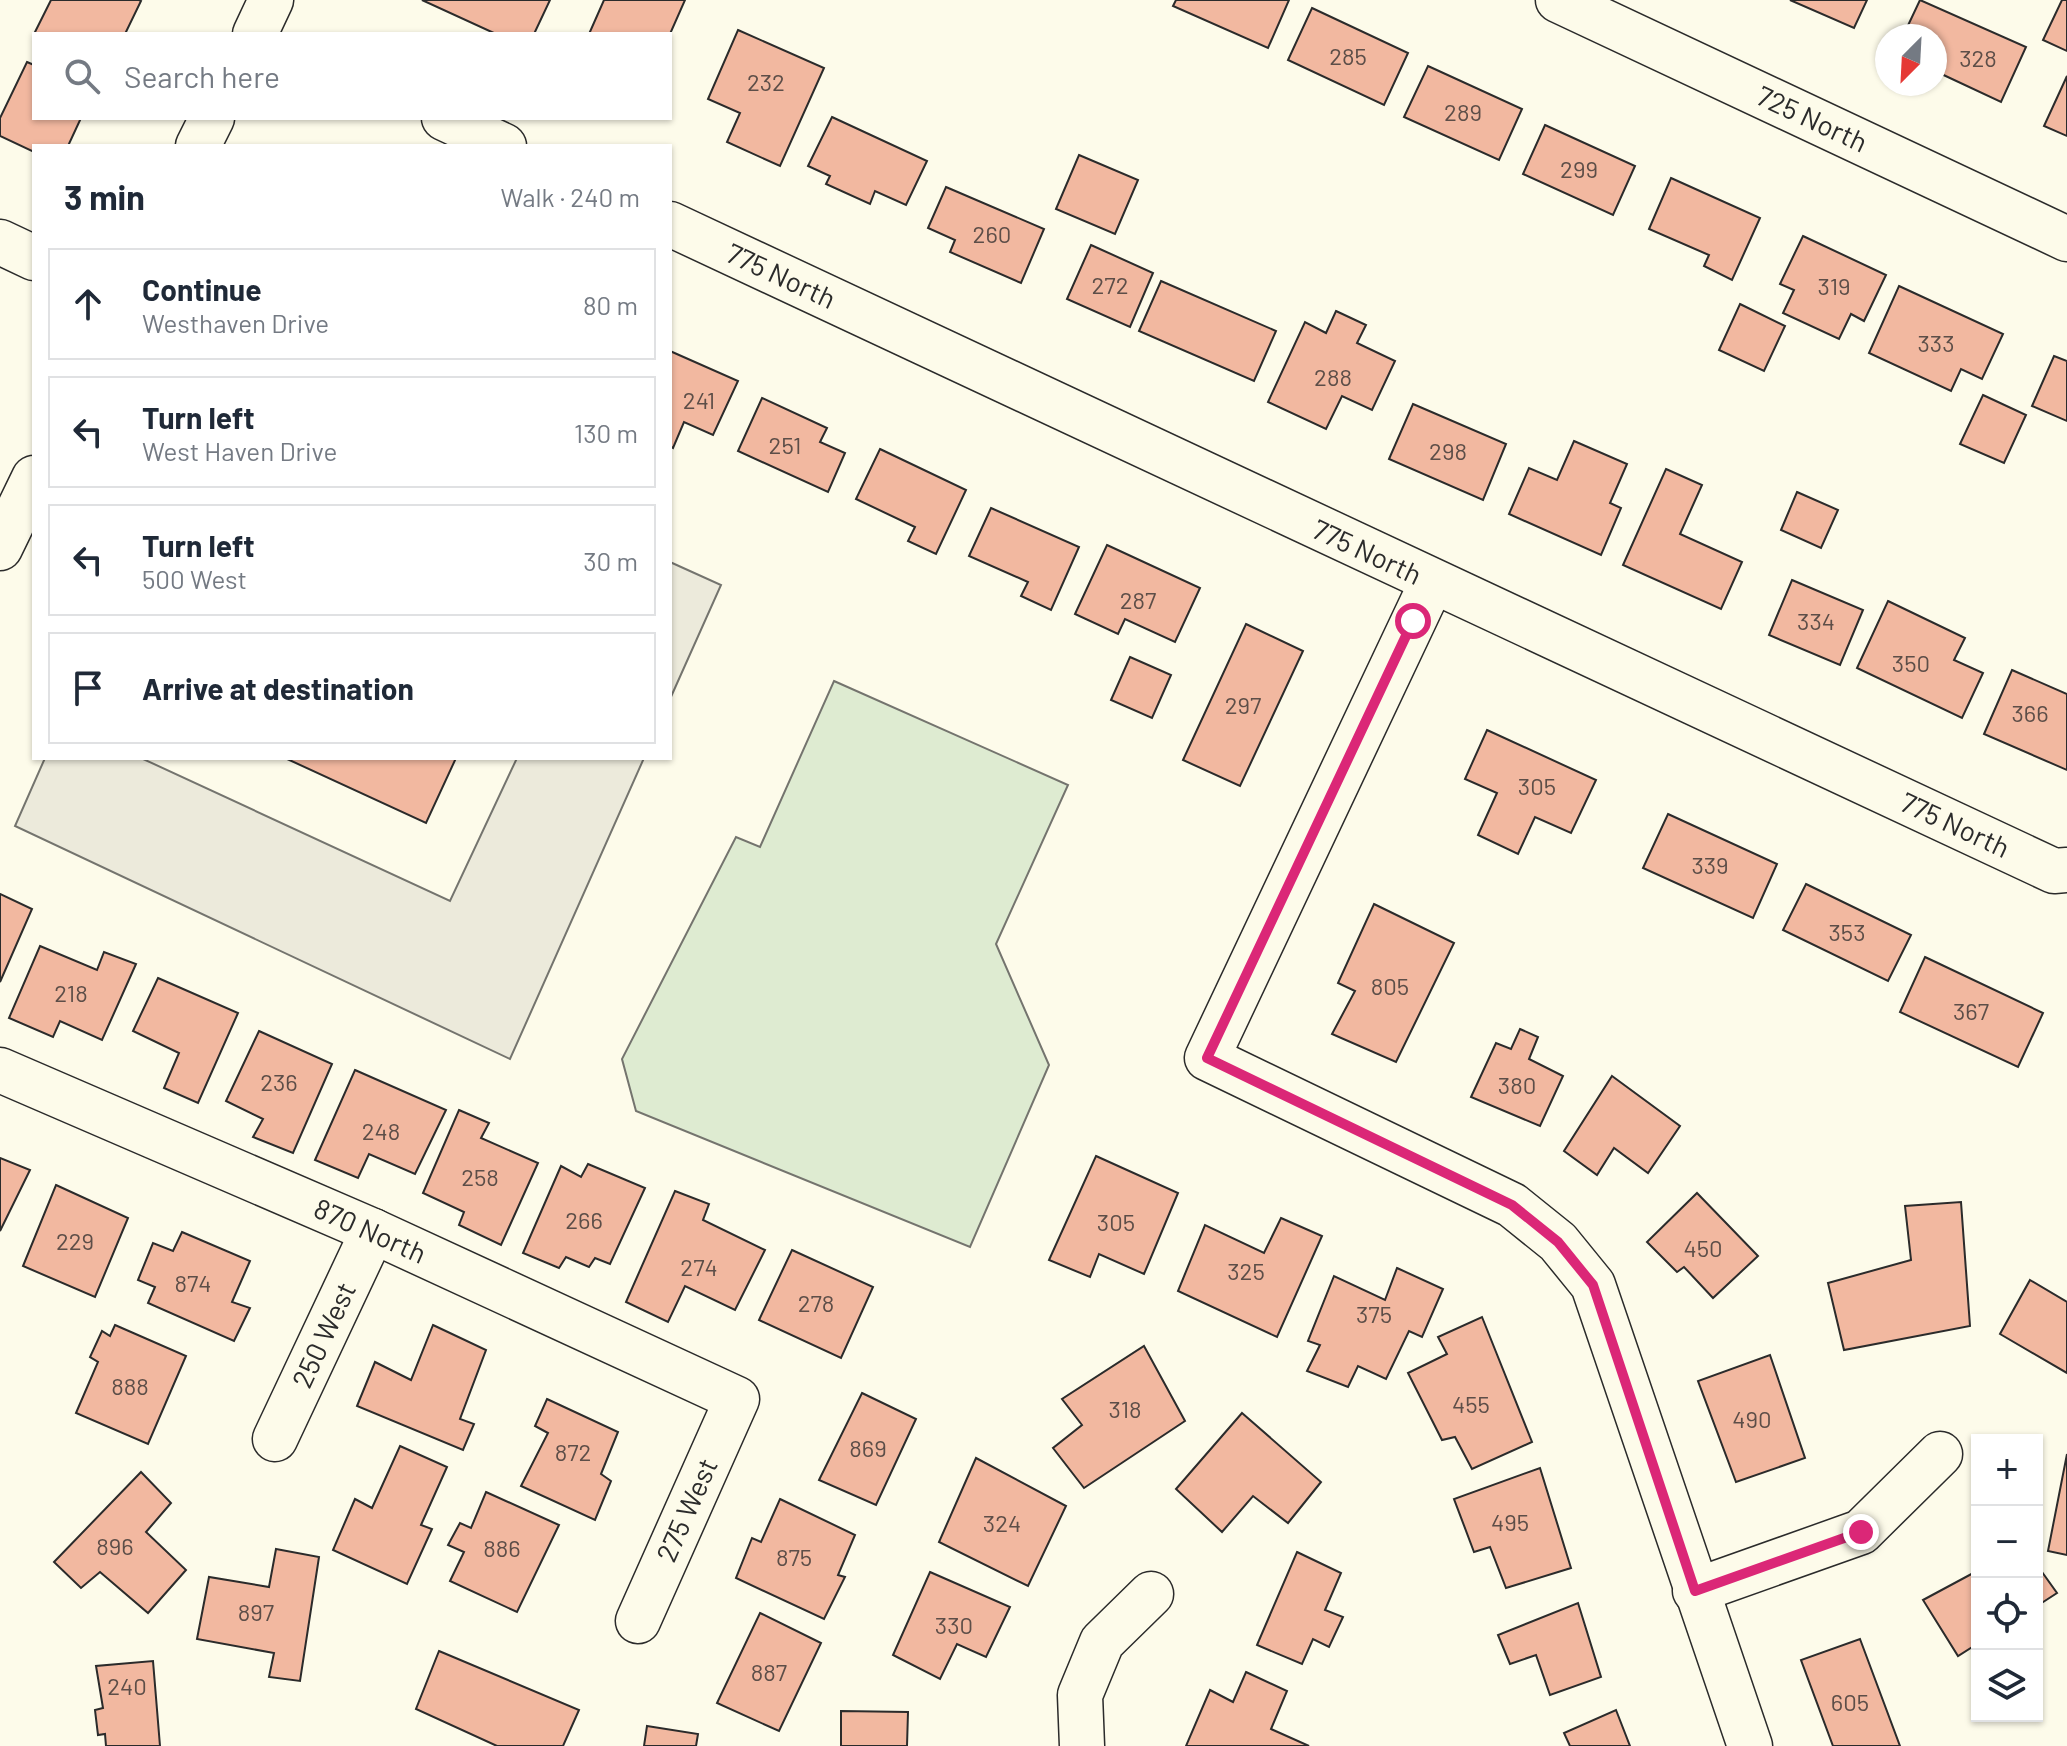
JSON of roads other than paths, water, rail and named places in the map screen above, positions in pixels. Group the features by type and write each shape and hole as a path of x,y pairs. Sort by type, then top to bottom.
{"street":[{"name":"725 North","path":"1558,0 2067,239"},
{"path":"199,144 211,120"},
{"path":"448,120 500,144"},
{"name":"775 North","path":"672,225 2054,871 2067,870"},
{"path":"0,242 32,257"},
{"path":"0,548 32,482"},
{"path":"1432,582 1207,1058 1512,1205 1558,1242 1593,1285 1750,1746"},
{"name":"870 North","path":"0,1070 373,1231 737,1399"},
{"name":"250 West","path":"275,1439 373,1231"},
{"name":"275 West","path":"638,1621 737,1399"},
{"path":"1695,1591 1861,1532 1940,1454"},
{"path":"1082,1746 1080,1695 1102,1642 1151,1594"}]}
